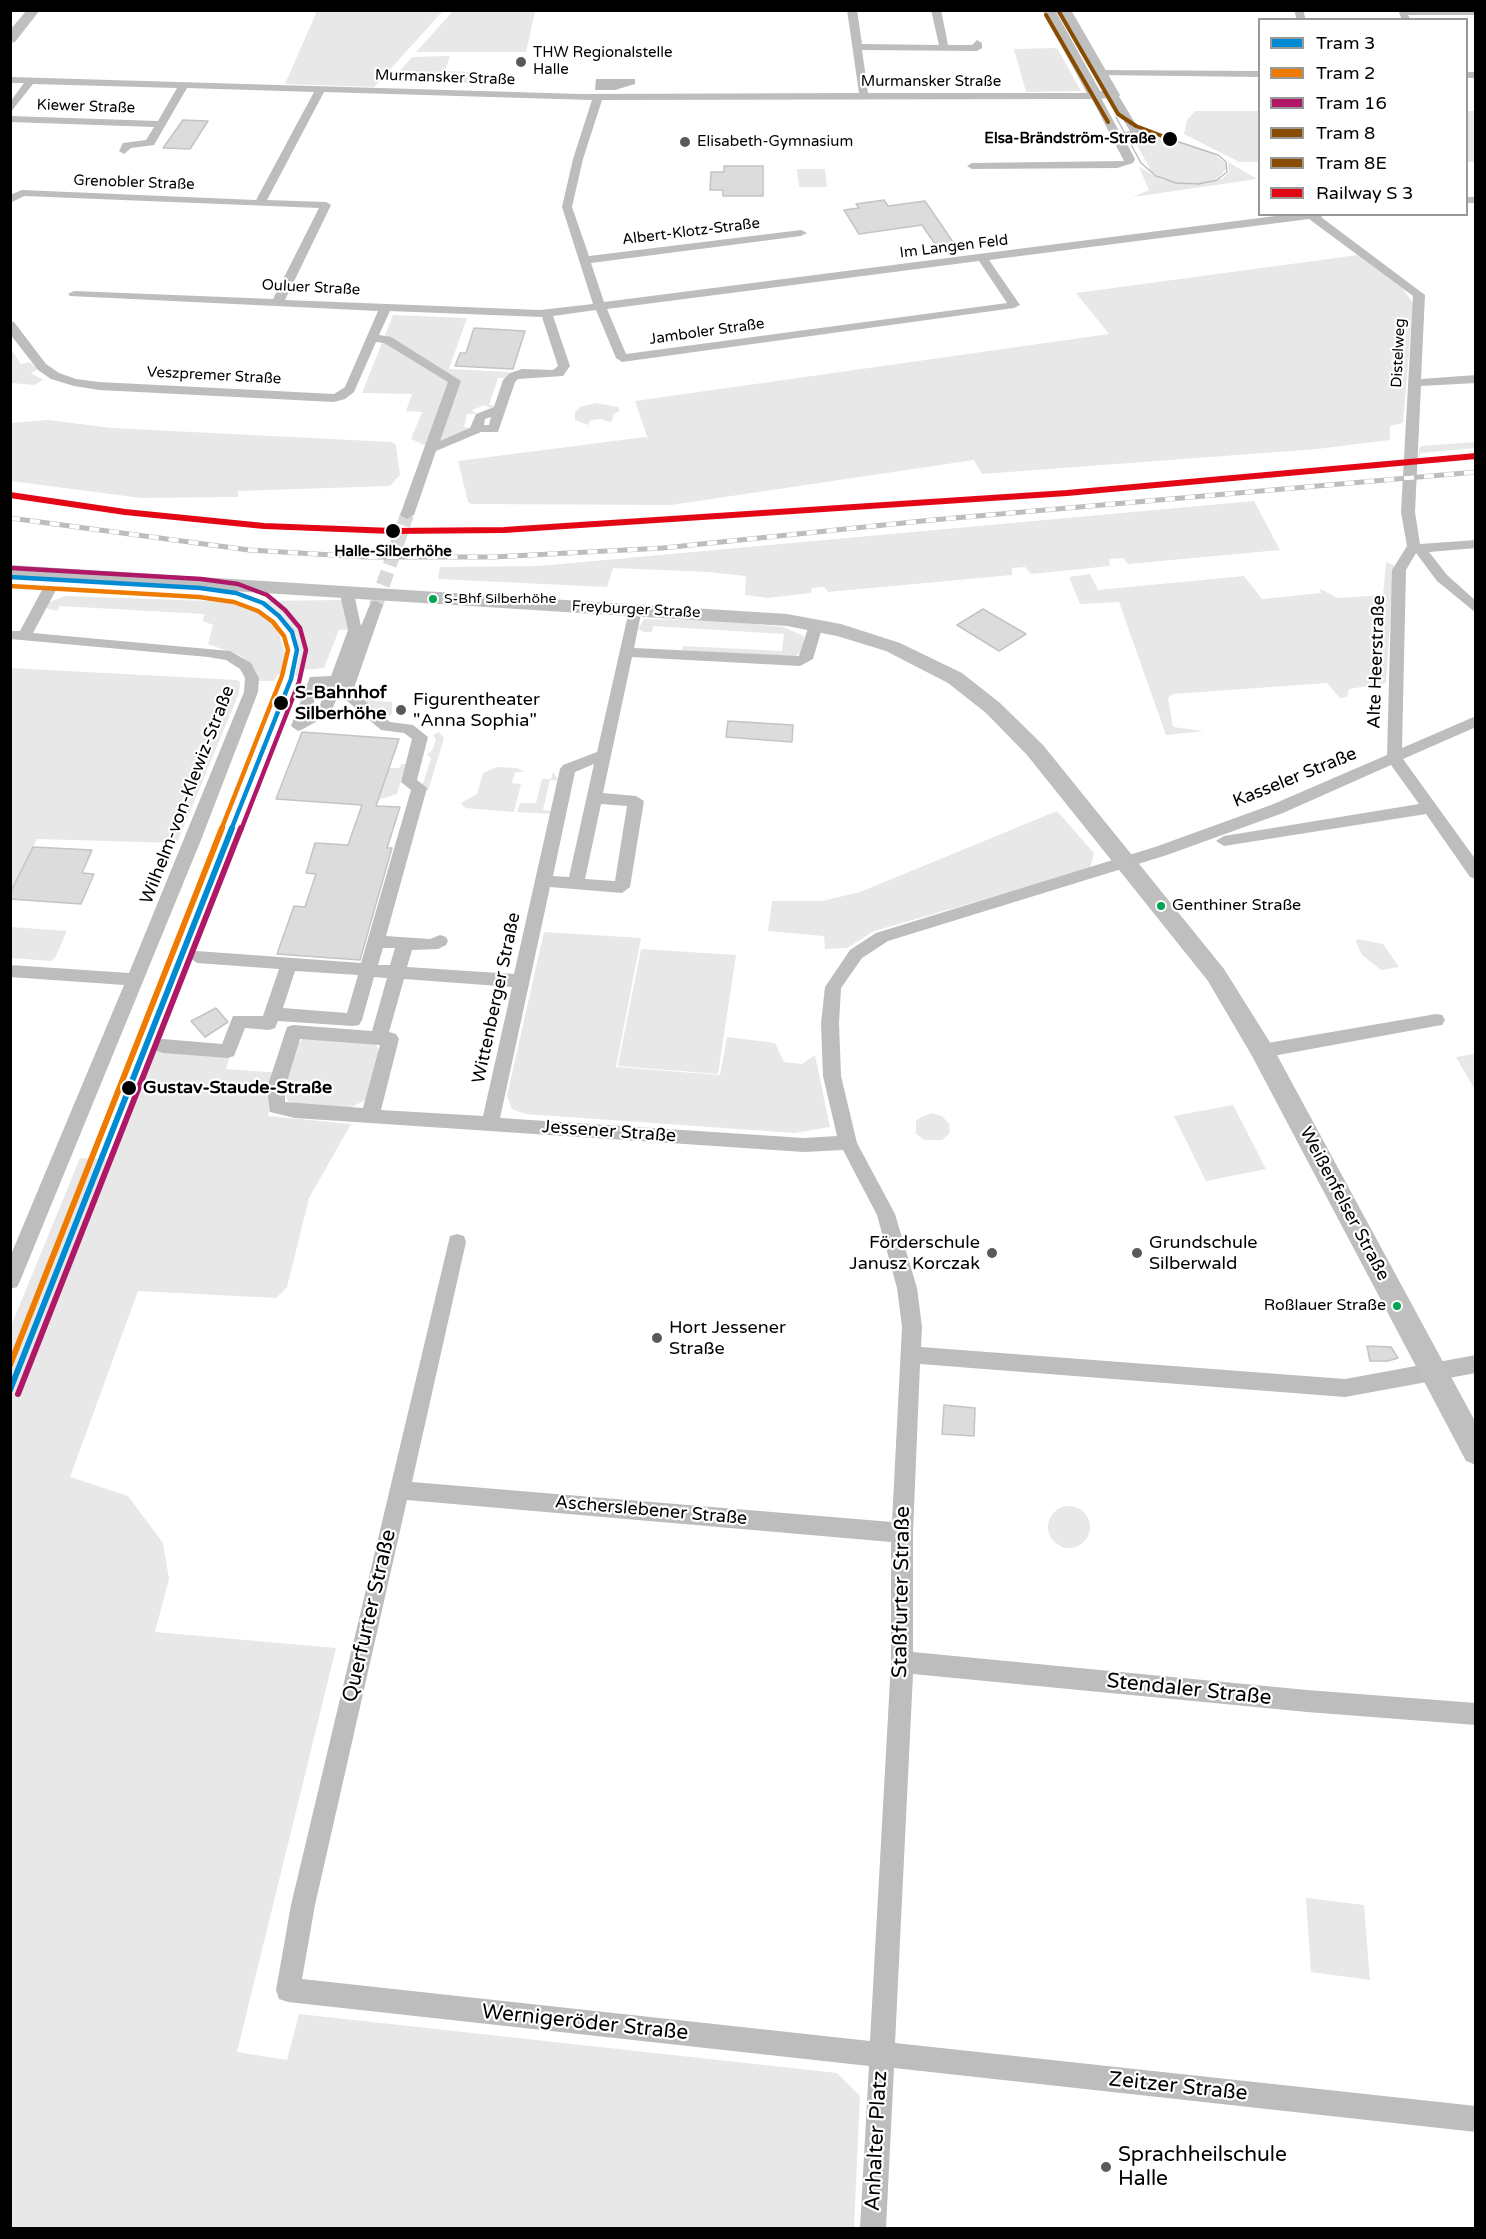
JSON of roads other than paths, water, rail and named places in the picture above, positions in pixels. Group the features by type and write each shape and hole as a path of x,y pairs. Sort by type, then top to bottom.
{"street":[{"path":"10,16 15,10"},
{"path":"10,39 34,10"},
{"path":"852,10 864,97"},
{"path":"936,10 944,48"},
{"path":"972,166 1125,164 1130,159 1048,10"},
{"path":"1064,10 1136,133 1118,136"},
{"path":"1406,18 1402,12 1473,11"},
{"path":"857,47 977,48 977,43"},
{"path":"1083,74 1258,74"},
{"name":"Murmansker Straße","path":"10,80 598,97 1095,96"},
{"name":"Kiewer Straße","path":"10,110 31,80"},
{"name":"Kiewer Straße","path":"124,151 127,145 150,143 184,85"},
{"path":"260,203 320,90"},
{"path":"1095,96 1113,95"},
{"name":"Jamboler Straße","path":"598,97 578,159 567,207 600,307 622,358 1014,305 982,258"},
{"name":"Kiewer Straße","path":"10,120 161,124"},
{"name":"Grenobler Straße","path":"10,200 22,193 326,205 277,303"},
{"name":"Im Langen Feld","path":"600,307 1306,216"},
{"name":"Distelweg","path":"1315,216 1419,295 1408,512 1417,548"},
{"name":"Albert-Klotz-Straße","path":"585,260 801,233"},
{"name":"Ouluer Straße","path":"74,294 547,314 600,307"},
{"name":"Veszpremer Straße","path":"10,325 42,367 55,376 74,382 99,387 322,398 341,396 350,389 385,308"},
{"path":"499,410 509,380 514,376 522,373 559,373 564,366 547,314"},
{"path":"371,338 387,340 455,381 407,515"},
{"path":"1414,383 1476,379"},
{"path":"431,449 476,430 440,424"},
{"path":"1417,548 1476,544"},
{"path":"1417,548 1442,578 1476,609"},
{"name":"Alte Heerstraße","path":"1394,758 1399,570 1417,548"},
{"name":"Freyburger Straße","path":"10,571 305,588 347,594"},
{"name":"Freyburger Straße","path":"10,588 200,598 347,594 741,615 816,625 893,646 933,665 970,689 993,708 1035,750 1124,861"},
{"path":"18,635 49,591"},
{"path":"272,1014 353,1020 419,788 409,782 420,737 408,728 386,727 345,692 342,677 355,630 347,594"},
{"path":"342,677 373,626 376,605"},
{"path":"576,883 635,609"},
{"path":"626,652 800,661 807,659 816,625"},
{"name":"Wilhelm-von-Klewiz-Straße","path":"18,635 230,656 246,666 252,678 251,692 135,980"},
{"name":"Kasseler Straße","path":"1124,861 1161,851 1277,809 1476,721"},
{"name":"Wittenberger Straße","path":"490,1124 568,769 603,755"},
{"path":"1394,758 1476,873"},
{"path":"542,881 622,887 636,801 594,798"},
{"path":"1224,841 1430,808"},
{"path":"848,1143 832,1076 830,1023 833,987 856,954 882,937 1124,861"},
{"name":"Weißenfelser Straße","path":"1124,861 1203,956 1262,1051 1476,1452"},
{"path":"197,957 368,970 440,941"},
{"path":"374,947 404,956 521,981"},
{"path":"370,1116 390,1039 379,1038 404,956"},
{"path":"163,1046 228,1051 239,1021 269,1023 289,964"},
{"path":"10,971 135,980 10,1281"},
{"path":"1262,1051 1436,1020"},
{"name":"Jessener Straße","path":"379,1038 293,1032 276,1088 276,1107 295,1111 804,1145 848,1143"},
{"name":"Staßfurter Straße","path":"848,1143 886,1214 907,1288 912,1327 902,1533 902,1662 881,2054"},
{"name":"Querfurter Straße","path":"288,1990 303,1905 457,1242"},
{"path":"911,1355 1345,1388 1476,1364"},
{"name":"Ascherslebener Straße","path":"399,1490 902,1533"},
{"name":"Stendaler Straße","path":"902,1662 1307,1701 1476,1714"},
{"name":"Wernigeröder Straße","path":"288,1990 881,2054"},
{"name":"Zeitzer Straße","path":"881,2054 1476,2119"},
{"name":"Anhalter Platz","path":"873,2229 881,2054"}],"tunnel":[{"path":"376,605 407,515"}],"tram line":[{"name":"8","path":"1058,10 1118,114 1136,126 1170,139"},
{"name":"8E","path":"1046,15 1108,122"},
{"path":"1116,117 1141,163 1156,176 1176,183 1198,184 1217,180 1227,172 1226,162 1218,155 1170,139"},
{"name":"16","path":"11,568 201,579 238,584 267,595 285,610 300,628 306,650 299,682 18,1394"},
{"name":"3","path":"10,577 200,588 236,593 263,603 279,616 292,632 297,650 291,679 10,1390"},
{"name":"2","path":"10,586 199,597 234,602 258,611 273,622 284,636 288,650 282,676 10,1365"}],"railway":[{"path":"10,518 249,550 366,557 493,557 663,548 932,520 1476,472"}],"place":[{"name":"THW Regionalstelle Halle","path":"521,62"},
{"name":"Elsa-Brändström-Straße","path":"1170,139"},
{"name":"Elisabeth-Gymnasium","path":"685,142"},
{"name":"Halle-Silberhöhe","path":"393,531"},
{"name":"S-Bhf Silberhöhe","path":"433,599"},
{"name":"S-Bahnhof Silberhöhe","path":"281,703"},
{"name":"Figurentheater \"Anna Sophia\"","path":"401,710"},
{"name":"Genthiner Straße","path":"1161,906"},
{"name":"Gustav-Staude-Straße","path":"129,1088"},
{"name":"Förderschule Janusz Korczak","path":"992,1253"},
{"name":"Grundschule Silberwald","path":"1137,1253"},
{"name":"Roßlauer Straße","path":"1397,1306"},
{"name":"Hort Jessener Straße","path":"657,1338"},
{"name":"Sprachheilschule Halle","path":"1106,2167"}]}
